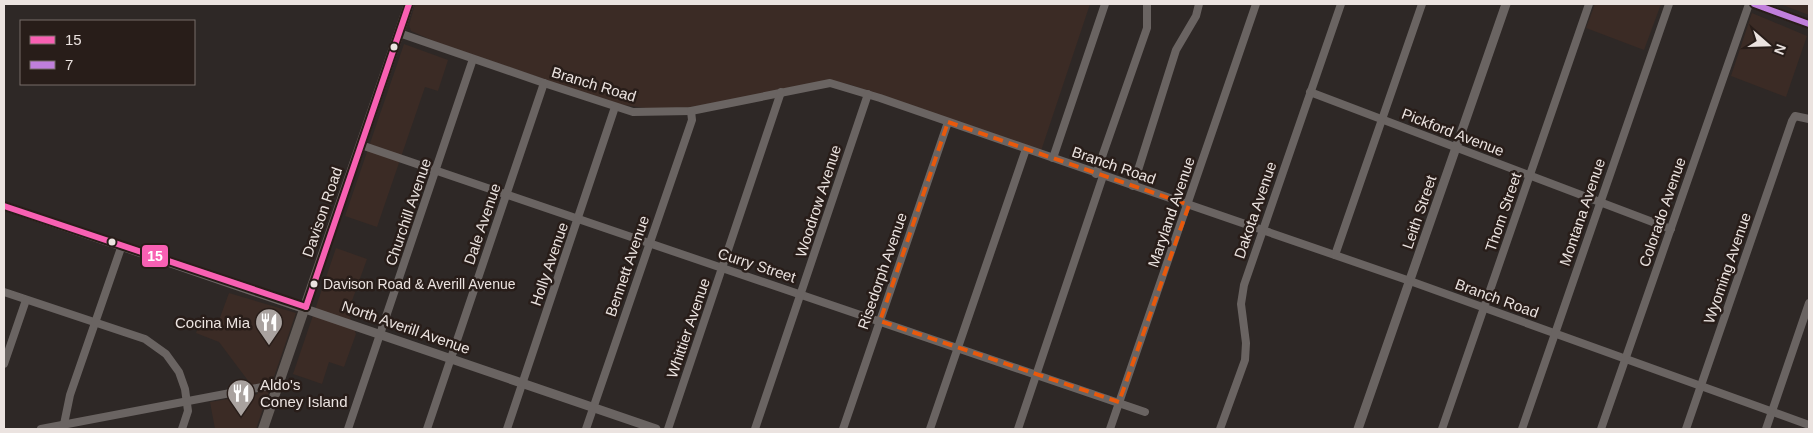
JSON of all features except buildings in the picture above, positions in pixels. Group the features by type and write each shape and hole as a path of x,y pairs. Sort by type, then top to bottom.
{"main road":[{"name":"Davison Road","path":"263,429 409,4"}],"street":[{"path":"1053,158 1105,4"},
{"path":"1018,429 1147,28 1147,4"},
{"path":"1133,186 1176,50 1196,16 1200,4"},
{"name":"Maryland Avenue","path":"1110,429 1189,205 1256,4"},
{"name":"Dakota Avenue","path":"1220,429 1245,360 1246,343 1241,304 1244,285 1341,4"},
{"path":"1335,255 1422,4"},
{"name":"Leith Street","path":"1358,429 1506,4"},
{"name":"Thom Street","path":"1442,429 1588,4"},
{"name":"Montana Avenue","path":"1522,429 1669,4"},
{"name":"Colorado Avenue","path":"1601,429 1749,4"},
{"path":"1754,4 1809,24"},
{"name":"Branch Road","path":"399,33 616,108 633,112 692,111 830,83 868,94 1410,281 1701,388 1809,425"},
{"name":"Churchill Avenue","path":"348,429 473,59"},
{"name":"Dale Avenue","path":"427,429 544,83"},
{"name":"Whittier Avenue","path":"668,429 781,92"},
{"name":"Pickford Avenue","path":"1310,92 1671,229"},
{"name":"Woodrow Avenue","path":"755,429 868,94"},
{"name":"Holly Avenue","path":"507,429 616,108"},
{"name":"Bennett Avenue","path":"586,429 691,120 692,111"},
{"name":"Wyoming Avenue","path":"1686,429 1796,116 1809,119"},
{"name":"Risedorph Avenue","path":"843,429 948,122"},
{"name":"Curry Street","path":"361,145 1145,412"},
{"path":"930,429 1026,148"},
{"name":"North Averill Avenue","path":"4,206 306,307 656,429"},
{"path":"63,426 70,395 122,245"},
{"path":"4,292 145,339 166,354 179,372 187,401 188,412 182,429"},
{"path":"4,364 26,300"},
{"path":"1766,429 1809,303"},
{"path":"41,429 278,384"}],"highlighted area":[{"path":"948,122 1189,205 1119,402 880,321"}],"shaded area":[{"path":"415,4 1090,4 1041,151 835,81 686,108 652,109 617,104 438,43 411,31 409,25"},
{"path":"1595,4 1661,4 1644,50 1586,28"},
{"path":"1780,4 1809,4 1809,15"},
{"path":"1752,13 1807,36 1786,97 1731,76"},
{"path":"404,44 448,60 438,91 425,87 377,227 345,216"},
{"path":"336,248 367,259 348,312 356,334 344,367 329,362 322,384 293,374"},
{"path":"229,293 296,313 256,429 215,429 210,402 258,394 219,342 196,333 202,318 218,323"}],"transit line":[{"name":"15","path":"306,307 409,4"},
{"name":"7","path":"1754,4 1809,24"},
{"name":"15","path":"4,206 306,307"}],"place":[{"name":"Davison Road & Averill Avenue","path":"314,284"},
{"name":"Cocina Mia","path":"269,346"},
{"name":"Aldo's Coney Island","path":"241,417"}]}
